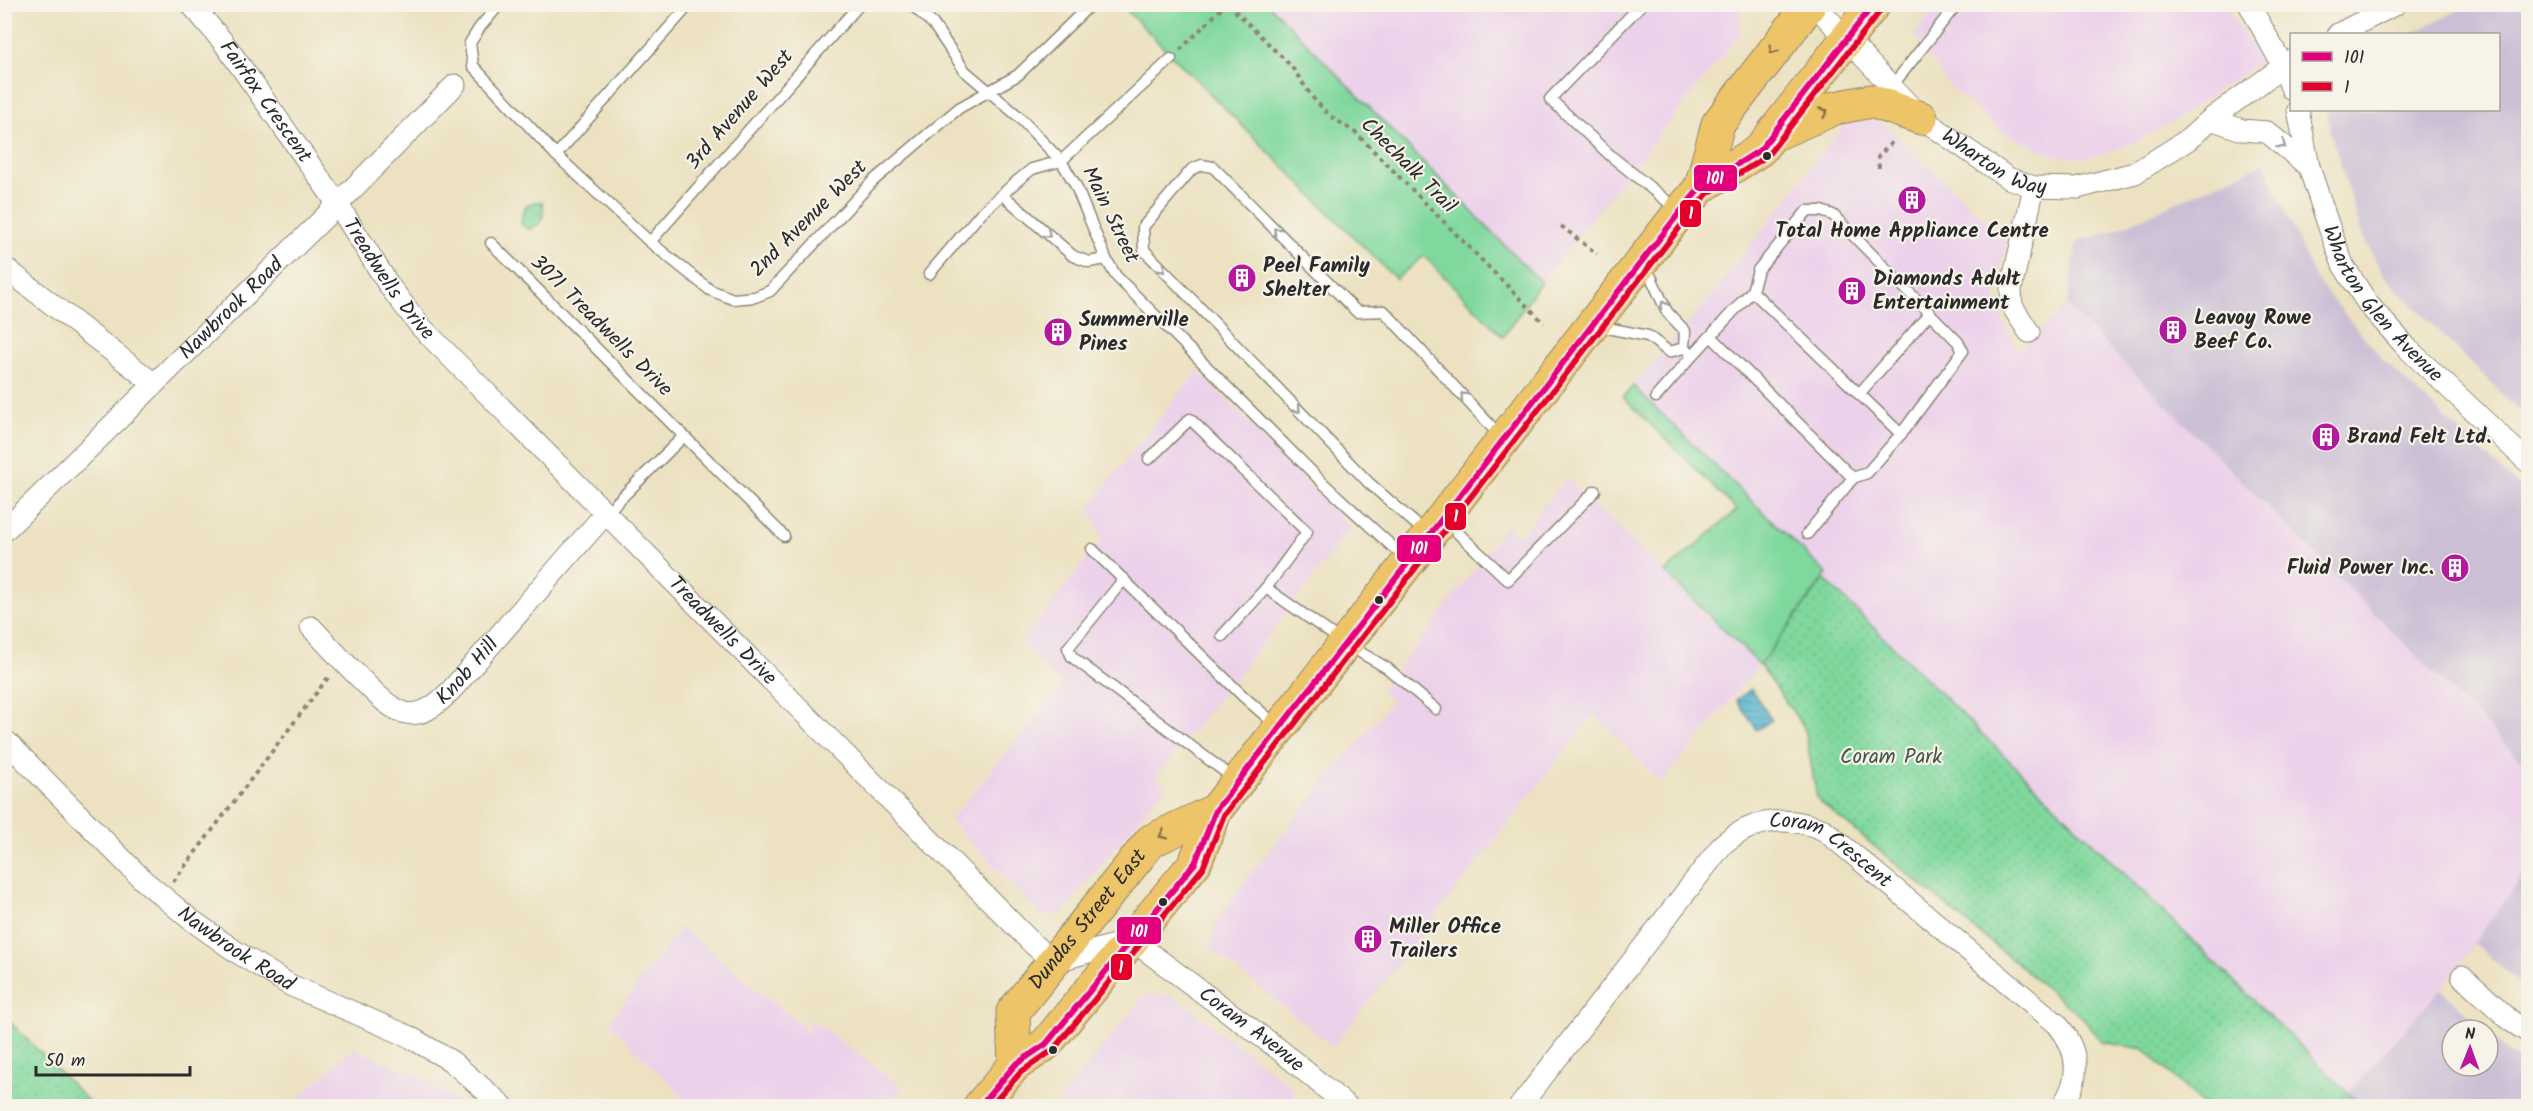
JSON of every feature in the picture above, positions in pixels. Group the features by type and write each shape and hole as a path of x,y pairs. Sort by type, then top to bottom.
{"main road":[{"name":"Dundas Street East","path":"1690,199 1718,124 1812,4"},
{"name":"Dundas Street East","path":"980,1107 1015,1065 1046,1044 1143,948 1195,863 1216,810 1690,199 1760,150 1874,4"},
{"path":"1771,136 1835,108 1871,101 1921,118"},
{"name":"Dundas Street East","path":"1015,1065 1013,1012 1150,841 1216,810"}],"street":[{"name":"Fairfox Crescent","path":"191,4 224,43 337,203"},
{"name":"Wharton Way","path":"1812,4 1921,118 2008,178 2034,187 2077,188 2135,173 2189,139 2211,119 2287,63"},
{"path":"2249,4 2287,63 2290,79"},
{"path":"2340,33 2397,4"},
{"name":"Nawbrook Road","path":"4,531 455,85"},
{"name":"Wharton Glen Avenue","path":"2298,111 2309,167 2343,265 2368,304 2408,349 2529,462"},
{"path":"2211,119 2242,130 2267,132 2309,167"},
{"path":"2029,332 2012,306 2011,289 2034,187"},
{"name":"Treadwells Drive","path":"337,203 390,287 421,327 1053,962"},
{"path":"4,267 153,382"},
{"name":"Knob Hill","path":"311,627 382,701 396,710 412,714 435,706 605,514"},
{"name":"Nawbrook Road","path":"4,739 162,897 235,951 290,985 408,1036 451,1061 503,1107"},
{"name":"Coram Crescent","path":"1520,1107 1723,844 1747,829 1761,824 1790,821 1806,823 1824,830 2057,1024 2070,1041 2077,1066 2073,1089 2062,1107"},
{"path":"1053,962 1143,948"},
{"name":"Coram Avenue","path":"1143,948 1281,1051 1347,1107"},
{"path":"2462,976 2511,1021 2529,1032"}],"lane":[{"name":"2nd Avenue West","path":"500,4 470,42 473,66 556,154 650,242 710,290 733,299 755,297 770,291 873,181 958,108 1018,75 1091,4"},
{"path":"556,154 690,4"},
{"name":"3rd Avenue West","path":"650,242 860,4"},
{"name":"Main Street","path":"911,4 933,24 965,71 1018,116 1061,161 1075,184 1106,259 1116,276 1283,442 1409,562"},
{"path":"1642,4 1550,99 1611,156 1690,199"},
{"path":"1892,86 1957,4"},
{"path":"929,274 981,213 1032,169 1061,161 1171,59"},
{"path":"1504,439 1384,311 1357,312 1213,167 1202,165 1192,169 1143,227 1144,250 1369,483 1436,527 1508,580 1596,491"},
{"path":"1003,195 1073,256 1089,262 1106,259"},
{"path":"1656,397 1752,291 1758,270 1807,212 1821,211 1833,215 1958,342 1963,351 1901,434 1867,473 1852,478 1807,534"},
{"name":"3071 Treadwells Drive","path":"491,243 784,536"},
{"path":"1643,259 1667,312 1685,332 1684,348"},
{"path":"1752,291 1901,434"},
{"path":"1859,394 1930,313"},
{"path":"1592,325 1648,336 1669,352 1684,348"},
{"path":"1711,336 1852,478"},
{"path":"1684,348 1693,355"},
{"path":"1149,459 1190,419 1307,532 1266,588 1222,636"},
{"path":"605,514 683,437"},
{"path":"1092,549 1244,697 1280,728"},
{"path":"1124,579 1068,648 1072,657 1239,782"},
{"path":"1266,588 1346,644 1387,668 1436,708"}],"path":[{"path":"1171,59 1227,4"},
{"name":"Chechalk Trail","path":"1227,4 1291,66 1313,98 1329,115 1356,133 1544,323"},
{"path":"1879,168 1878,157 1893,141"},
{"path":"1561,226 1597,254"},
{"path":"162,897 341,660"}],"shaded area":[{"path":"1269,5 1740,5 1740,34 1541,282"},
{"path":"1938,5 2225,5 2261,61 2181,116 2135,143 2087,158 2055,156 2004,133 1950,87 1914,35"},
{"path":"2469,5 2528,5 2528,420 2384,276 2363,237 2330,131 2327,111 2500,111 2500,33 2412,33"},
{"path":"1847,121 1881,122 2009,242 2000,268 1996,298 2004,322 2018,351 2067,306 2528,767 2528,870 2441,989 2348,1093 1824,579 1826,573 1633,386 1713,294"},
{"path":"2264,163 2316,280 2385,362 2528,495 2528,767 2067,306 2077,242 2113,231"},
{"path":"1198,370 1351,528 1240,673 1156,776 1166,786 1060,915 1041,915 950,820 1063,685 1022,642 1102,539 1089,507"},
{"path":"1567,478 1760,665 1661,783 1594,714 1333,1047 1210,947 1215,924 1253,871 1392,701 1380,690 1420,642 1506,526 1519,537"},
{"path":"2528,870 2528,991 2474,943"},
{"path":"681,928 812,1034 806,1016 902,1087 886,1106 692,1106 609,1023"},
{"path":"2441,989 2471,1018 2440,1018 2440,1078 2500,1078 2500,1045 2528,1070 2528,1106 2362,1106 2348,1093"},
{"path":"1145,995 1172,995 1296,1090 1283,1106 1055,1106"},
{"path":"354,1048 426,1080 462,1106 290,1106"}],"green space":[{"path":"1121,5 1269,5 1541,282 1503,337 1424,256 1396,279"},
{"path":"534,202 542,202 543,215 540,222 529,230 521,224 523,210"},
{"path":"1633,386 1827,574 1760,665 1665,572 1737,510 1623,397"},
{"name":"Coram Park","path":"1824,579 2362,1106 2204,1106 2144,1049 2101,1042 2084,1019 1817,799 1805,729 1760,665"},
{"path":"5,1017 93,1106 5,1106"}],"water":[{"path":"1751,689 1772,720 1757,730 1736,700"}],"transit line":[{"name":"101","path":"980,1106 1015,1065 1046,1044 1195,863 1216,810 1680,212 1701,187 1760,150 1874,4"},
{"name":"1","path":"991,1106 1021,1072 1053,1050 1203,868 1224,815 1687,218 1707,194 1767,156 1881,10"}],"place":[{"name":"Total Home Appliance Centre","path":"1912,200"},
{"name":"Peel Family Shelter","path":"1242,278"},
{"name":"Diamonds Adult Entertainment","path":"1852,291"},
{"name":"Leavoy Rowe Beef Co.","path":"2173,330"},
{"name":"Summerville Pines","path":"1058,332"},
{"name":"Brand Felt Ltd.","path":"2326,437"},
{"name":"Fluid Power Inc.","path":"2455,568"},
{"name":"Miller Office Trailers","path":"1368,939"}]}
